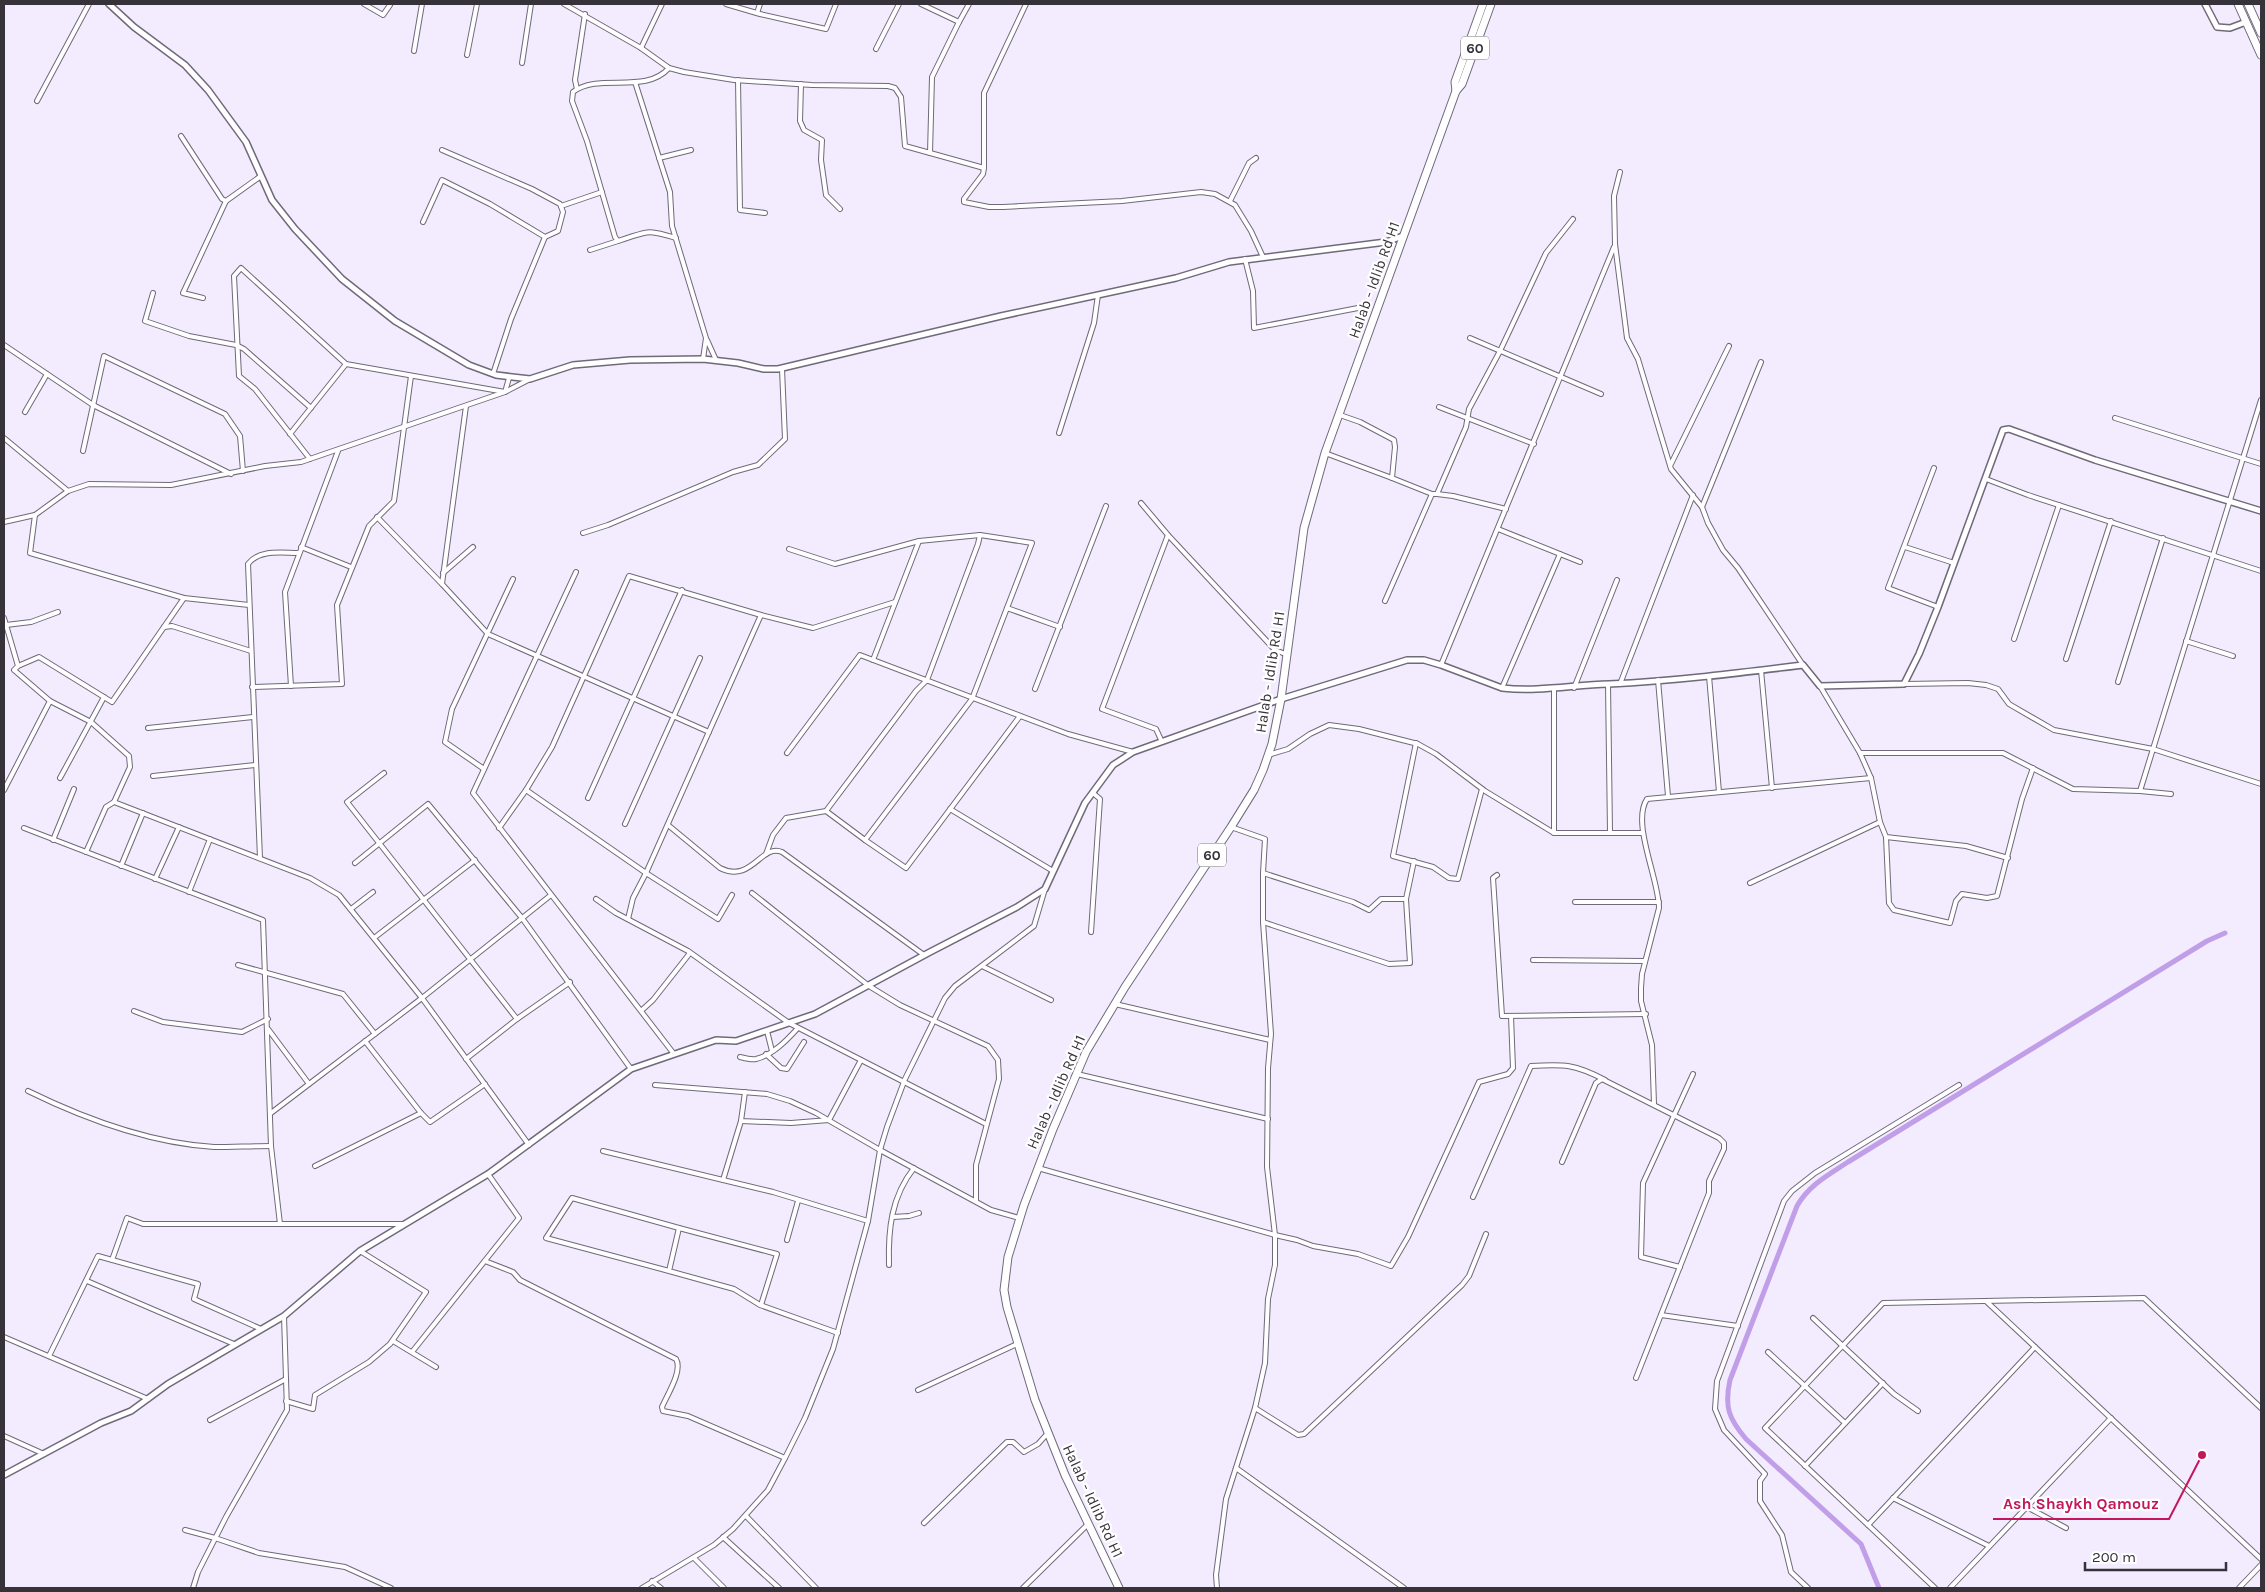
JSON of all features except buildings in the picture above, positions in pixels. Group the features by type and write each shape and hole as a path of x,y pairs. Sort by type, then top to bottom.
{"highway":[{"name":"60","path":"1456,91 1455,82 1483,4"},
{"name":"Halab - Idlib Rd H1","path":"1119,1588 1087,1525 1048,1434 1017,1344 1006,1307 1004,1290 1008,1257 1038,1168 1086,1052 1254,790 1268,755 1282,699 1304,528 1325,453 1456,91 1462,84 1491,4"},
{"path":"2238,4 2261,55"},
{"path":"2248,4 2258,17 2261,33"}],"street":[{"path":"37,102 89,4"},
{"path":"109,4 134,27 197,76 246,142 272,200 295,229 342,279 360,295 431,344 469,365 509,378 530,379"},
{"path":"364,4 382,15 390,5"},
{"path":"414,51 422,4"},
{"path":"467,55 476,4"},
{"path":"522,63 531,4"},
{"path":"564,4 585,14 641,48 669,68 738,80 888,86 895,88 901,97 905,146 984,168"},
{"path":"641,48 662,4"},
{"path":"726,4 826,29 836,4"},
{"path":"757,13 760,4"},
{"path":"876,49 899,4"},
{"path":"921,4 959,22"},
{"path":"930,153 932,77 968,4"},
{"path":"1026,4 984,93 983,174 964,199 964,202 1003,208 1122,201 1201,192 1216,194 1235,205 1251,231 1263,257"},
{"path":"2205,4 2218,27 2230,28 2246,22"},
{"path":"577,89 575,80 585,14"},
{"path":"618,241 615,237 587,141 572,101 573,92 577,89 594,85 635,82 654,77 666,72 669,68"},
{"path":"738,80 740,210 765,213"},
{"path":"635,82 670,192 672,226 706,338 716,360"},
{"path":"801,84 800,121 804,130 822,140 821,160 826,195 840,208"},
{"path":"181,136 222,199 226,201"},
{"path":"442,150 532,189 560,204 563,212 558,231 545,237 511,319 493,374"},
{"path":"659,158 691,150"},
{"path":"1230,201 1249,163 1256,158"},
{"path":"1620,172 1614,196 1615,244 1627,338 1638,359 1671,469 1702,507 1708,523 1723,550 1738,568 1820,686 1860,753 1871,778 1880,822 1886,837 1889,903 1894,910 1950,923 1956,901 1962,894 1987,898 1997,896 2032,768"},
{"path":"203,298 183,292 226,201 261,176"},
{"path":"423,222 442,180 490,204 545,237"},
{"path":"561,206 602,192"},
{"path":"1386,601 1466,427 1469,409 1500,352 1546,253 1573,219"},
{"path":"590,250 646,231 653,231 676,238"},
{"path":"4,522 36,515 68,491 89,484 170,485 310,459 466,406 505,392 530,379 574,365 630,360 703,359 764,369 782,369 887,343 1176,278 1245,259 1386,242 1405,236"},
{"path":"1441,665 1534,444 1615,244"},
{"path":"1245,259 1253,291 1254,328 1358,308"},
{"path":"310,459 255,388 239,376 234,276 240,268 346,364 505,392"},
{"path":"153,293 145,321 189,336 236,345 244,349 311,408"},
{"path":"1059,432 1094,323 1098,296"},
{"path":"703,359 706,338"},
{"path":"1470,338 1601,394"},
{"path":"4,345 94,405 231,474"},
{"path":"1670,464 1729,346"},
{"path":"84,451 104,356 225,414 240,436 243,471"},
{"path":"1702,507 1762,362"},
{"path":"290,434 346,364"},
{"path":"583,534 764,461 786,439 782,369"},
{"path":"25,412 47,374"},
{"path":"252,687 342,684 337,605 369,526 394,502 411,376"},
{"path":"505,392 509,378"},
{"path":"2140,791 2261,400"},
{"path":"442,584 466,406"},
{"path":"1439,407 1534,444"},
{"path":"1340,415 1360,422 1394,440 1392,478"},
{"path":"2115,418 2261,464"},
{"path":"1904,684 1919,654 1938,607 2003,430 2008,429 2094,460 2261,511"},
{"path":"4,438 68,491"},
{"path":"291,686 285,592 298,553 338,451"},
{"path":"1325,453 1434,494 1452,496 1506,509"},
{"path":"1934,468 1888,588 1938,607"},
{"path":"1986,479 2261,571"},
{"path":"1620,684 1693,495"},
{"path":"1141,502 1168,535 1275,650 1288,655"},
{"path":"2014,639 2059,505"},
{"path":"1035,689 1106,506"},
{"path":"36,515 30,553 184,598 249,605"},
{"path":"377,517 488,634 709,732"},
{"path":"2066,659 2111,521"},
{"path":"1498,529 1580,562"},
{"path":"766,854 773,835 786,818 826,811 916,691 927,680 980,535"},
{"path":"789,549 834,564 919,540 980,535 1032,543 972,699 865,840"},
{"path":"1162,742 1156,729 1102,710 1168,535"},
{"path":"2118,682 2163,538"},
{"path":"873,660 919,540"},
{"path":"301,547 351,567"},
{"path":"443,573 473,547"},
{"path":"1905,547 1954,564"},
{"path":"260,858 248,564 253,558 269,553 298,553"},
{"path":"1502,688 1560,554"},
{"path":"576,572 473,793 674,1054"},
{"path":"499,828 526,790 552,747 629,576 812,628 896,602"},
{"path":"484,770 445,742 452,709 513,580"},
{"path":"1574,688 1617,580"},
{"path":"588,798 682,590"},
{"path":"86,852 106,807 114,802 130,767 129,756 91,722 50,701 14,670 18,666 39,657 112,702 184,598"},
{"path":"1007,608 1060,627"},
{"path":"6,625 32,622 58,612"},
{"path":"628,919 633,898 668,825 761,615"},
{"path":"4,618 18,666"},
{"path":"164,627 172,626 251,651"},
{"path":"2186,641 2233,656"},
{"path":"788,753 860,655 1068,734 1133,752"},
{"path":"625,824 700,658"},
{"path":"642,1588 694,1558 723,1537 746,1516 768,1490 805,1418 833,1350 868,1221 880,1150 904,1083 945,998 955,986 1034,926 1045,889 1085,803 1113,765 1133,752 1282,699 1407,660 1424,660 1441,665 1502,688 1554,689 1708,676 1804,665"},
{"path":"1761,670 1772,788"},
{"path":"1708,676 1719,792"},
{"path":"1658,680 1668,796"},
{"path":"1820,686 1968,683 1986,685 1998,689 2009,704 2054,730 2152,749 2261,784"},
{"path":"1608,684 1610,832"},
{"path":"1554,689 1554,833"},
{"path":"60,778 104,697"},
{"path":"4,790 50,701"},
{"path":"826,811 906,868 1020,716"},
{"path":"148,728 253,717"},
{"path":"1268,755 1288,749 1319,728 1334,724 1416,743 1436,754 1482,789 1554,833 1643,833"},
{"path":"1416,743 1393,856 1433,867 1449,878 1458,879 1482,789"},
{"path":"1860,753 2003,753 2073,789 2172,794"},
{"path":"153,776 255,765"},
{"path":"384,773 347,802 517,1019"},
{"path":"1654,1104 1652,1045 1641,988 1645,961 1659,902 1655,877 1647,855 1643,833 1644,804 1647,799 1871,778"},
{"path":"53,840 74,789"},
{"path":"526,790 646,873 718,919 732,895"},
{"path":"1091,932 1100,799 1093,793"},
{"path":"114,802 310,878 339,895 422,998 529,1145"},
{"path":"355,863 428,804 522,918 631,1069"},
{"path":"950,809 1053,871"},
{"path":"121,866 143,813"},
{"path":"1750,883 1880,822"},
{"path":"668,825 720,868 728,872 739,872 750,868 766,854 777,850 782,852 924,954"},
{"path":"156,879 179,827"},
{"path":"1217,1588 1216,1575 1225,1506 1255,1408 1266,1363 1268,1299 1275,1265 1267,1167 1270,1040 1263,922 1265,839 1231,827"},
{"path":"24,828 263,920 270,1113 280,1224"},
{"path":"1886,837 1966,846 2008,858"},
{"path":"189,892 210,839"},
{"path":"374,938 474,860"},
{"path":"1263,922 1390,964 1410,963 1406,900 1414,861"},
{"path":"1263,873 1353,902 1369,910 1381,899 1406,900"},
{"path":"1497,875 1493,878 1502,1016 1646,1014"},
{"path":"4,1475 101,1422 131,1411 168,1384 284,1316 360,1250 488,1174 631,1069 716,1040 736,1041 815,1014 869,986 924,954 1017,907 1045,889"},
{"path":"351,909 373,892"},
{"path":"752,893 869,986 900,1005 988,1046 998,1060 999,1079 976,1165 976,1201"},
{"path":"270,1113 422,998 551,895"},
{"path":"596,899 690,953 789,1023 986,1124"},
{"path":"1575,902 1659,902"},
{"path":"642,1010 653,1000 690,953"},
{"path":"1533,960 1645,961"},
{"path":"238,965 343,994 375,1034"},
{"path":"982,966 1051,1000"},
{"path":"466,1059 517,1019 570,982"},
{"path":"1115,1004 1270,1040"},
{"path":"134,1011 163,1022 242,1032 268,1018"},
{"path":"1038,1168 1313,1246 1358,1254 1391,1266 1412,1229 1479,1082 1508,1074 1513,1068 1511,1016"},
{"path":"740,1057 756,1059 772,1051 783,1044 798,1028"},
{"path":"268,1029 309,1084"},
{"path":"767,1031 772,1051"},
{"path":"366,1041 430,1122 485,1084"},
{"path":"766,1054 781,1068 787,1069 804,1042"},
{"path":"829,1120 860,1060"},
{"path":"1473,1197 1531,1066 1561,1064 1574,1066 1654,1104 1719,1138 1724,1144 1724,1150 1708,1181 1709,1194 1636,1378"},
{"path":"1076,1074 1268,1120"},
{"path":"1680,1266 1640,1258 1643,1182 1693,1074"},
{"path":"1562,1162 1596,1083 1602,1079 1609,1082"},
{"path":"655,1084 767,1094 790,1101 829,1120 991,1210 1020,1218"},
{"path":"1808,1588 1791,1572 1782,1535 1760,1501 1760,1481 1765,1474 1724,1430 1715,1409 1717,1381 1784,1201 1792,1191 1815,1173 1959,1085"},
{"path":"28,1091 60,1107 136,1133 182,1143 214,1146 272,1146"},
{"path":"723,1180 741,1121 745,1092"},
{"path":"315,1166 421,1113"},
{"path":"741,1121 791,1123 829,1120"},
{"path":"603,1151 773,1192 868,1221"},
{"path":"889,1265 889,1247 894,1206 902,1183 914,1168"},
{"path":"412,1352 519,1218 488,1174"},
{"path":"761,1306 777,1254 572,1198 546,1238 734,1289 761,1306 838,1332"},
{"path":"787,1240 798,1201"},
{"path":"893,1217 919,1213"},
{"path":"112,1260 127,1218 143,1224 404,1224"},
{"path":"668,1271 679,1228"},
{"path":"1255,1408 1298,1435 1304,1434 1462,1285 1469,1276 1486,1234"},
{"path":"286,1401 313,1409 315,1395 368,1362 393,1341 426,1292 360,1250"},
{"path":"49,1356 98,1256 198,1284 194,1299 261,1328"},
{"path":"485,1261 514,1272 520,1280 676,1359 678,1362 677,1370 662,1408 663,1411 688,1416 785,1458"},
{"path":"87,1281 234,1344"},
{"path":"1935,1588 1765,1428 1883,1303 2144,1298 2261,1408"},
{"path":"1987,1302 2261,1559"},
{"path":"1661,1314 1738,1326"},
{"path":"193,1588 198,1572 215,1538 286,1410 284,1316"},
{"path":"1813,1318 1883,1383 1918,1411"},
{"path":"4,1337 148,1398"},
{"path":"393,1341 436,1367"},
{"path":"918,1390 1017,1344"},
{"path":"1868,1525 2035,1347"},
{"path":"1768,1352 1845,1423"},
{"path":"210,1420 286,1379"},
{"path":"1805,1466 1883,1383"},
{"path":"1950,1588 2111,1418"},
{"path":"924,1523 1007,1442 1013,1442 1024,1452 1038,1444 1048,1434"},
{"path":"4,1436 44,1454"},
{"path":"1236,1468 1404,1588"},
{"path":"1893,1498 1990,1546"},
{"path":"2027,1507 2066,1528"},
{"path":"746,1516 816,1588"},
{"path":"1023,1588 1087,1525"},
{"path":"185,1530 259,1553 344,1568 390,1588"},
{"path":"723,1537 779,1588"},
{"path":"694,1558 724,1588"},
{"path":"2239,1588 2261,1564"},
{"path":"652,1581 661,1588"}],"waterway":[{"path":"1879,1588 1861,1544 1746,1439 1735,1425 1729,1412 1728,1389 1730,1380 1797,1206 1807,1192 1826,1176 2207,941 2225,933"}],"place":[{"name":"Ash Shaykh Qamouz","path":"2202,1455"}]}
